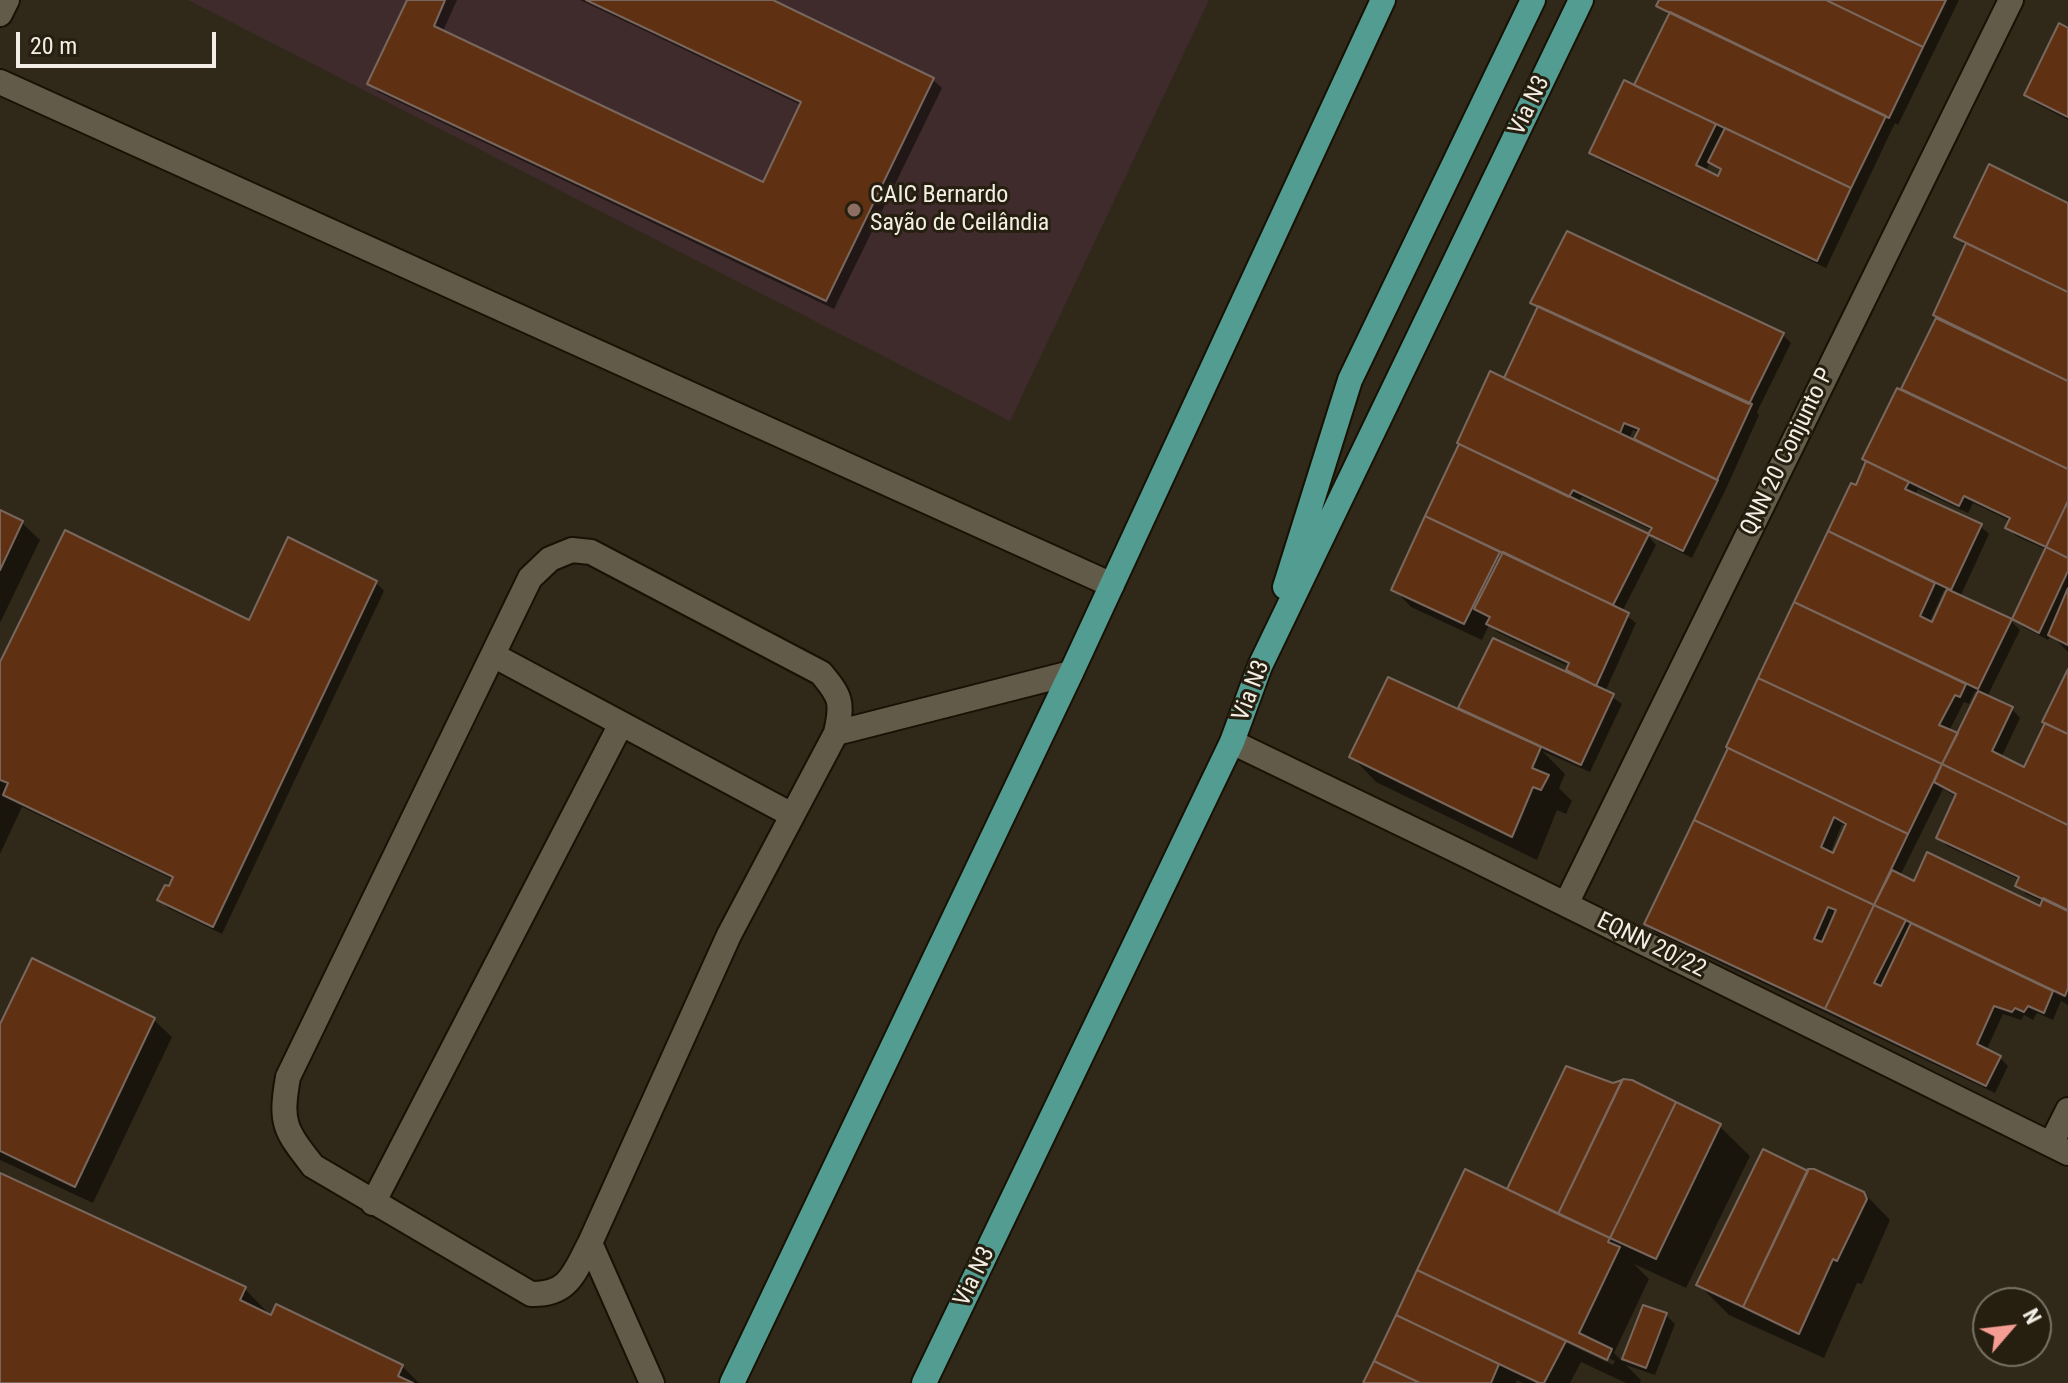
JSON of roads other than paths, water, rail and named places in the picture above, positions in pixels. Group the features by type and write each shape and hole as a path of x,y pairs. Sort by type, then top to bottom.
{"main road":[{"path":"732,1383 1071,673 1383,0"},
{"path":"1260,666 1350,380 1533,0"},
{"name":"Via N3","path":"924,1383 1232,742 1260,666 1581,0"}],"street":[{"path":"0,14 7,0"},
{"name":"QNN 20 Conjunto P","path":"1566,904 2011,0"},
{"path":"0,82 1112,585"},
{"path":"572,550 591,552 821,673 838,693 842,708 836,733 729,935 590,1243 571,1278 560,1290 549,1295 531,1294 313,1166 294,1142 282,1113 288,1077 530,578 550,559 572,550"},
{"path":"493,655 792,815"},
{"path":"836,733 1071,673"},
{"path":"373,1203 621,724"},
{"name":"EQNN 20/22","path":"1232,742 2060,1148"},
{"path":"2060,1148 2068,1110"},
{"path":"590,1243 652,1383"}],"place":[{"name":"CAIC Bernardo Sayão de Ceilândia","path":"854,210"}]}
